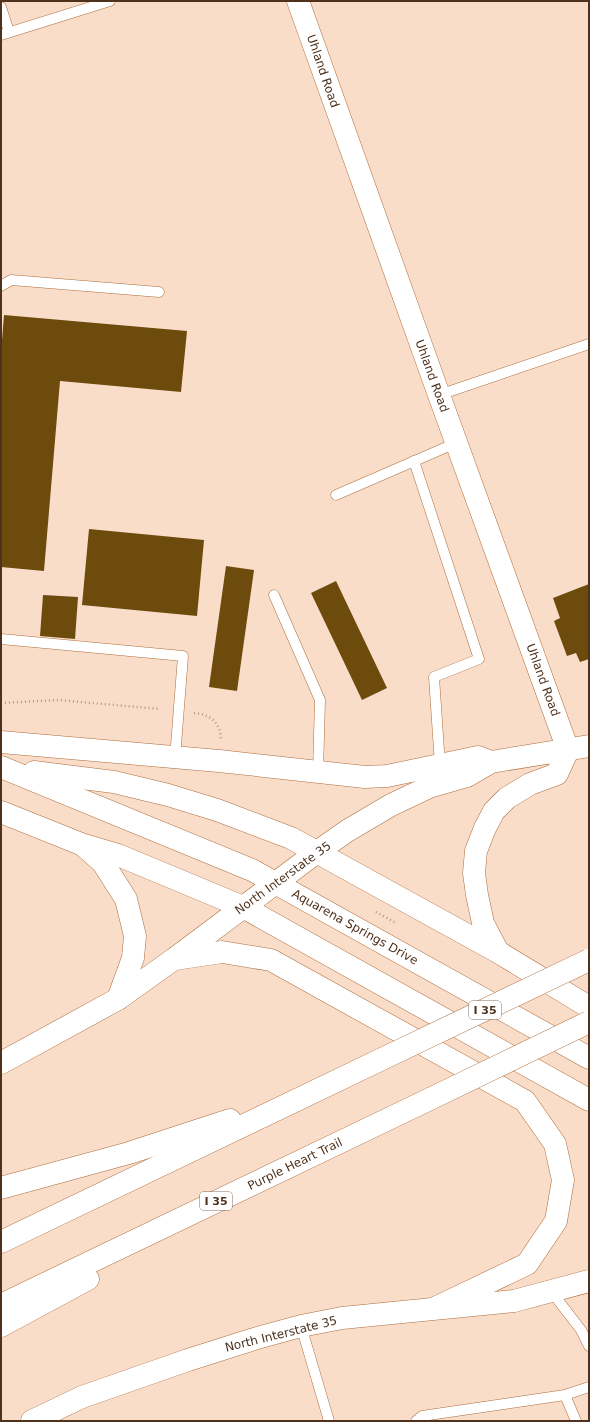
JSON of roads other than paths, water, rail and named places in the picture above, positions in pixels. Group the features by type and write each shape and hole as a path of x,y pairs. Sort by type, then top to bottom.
{"main road":[{"name":"Uhland Road","path":"298,1 456,443 568,750"},
{"path":"1,742 219,761 365,777 387,776 478,757 492,762"},
{"name":"North Interstate 35","path":"1,1064 118,999 317,852 347,831 391,805 429,787 467,776 492,762 589,746"},
{"path":"498,952 483,923 474,873 476,851 485,828 494,811 507,798 519,790 557,774 568,750"},
{"path":"3,768 114,782 217,810 291,838 498,952 589,1007"},
{"name":"Aquarena Springs Drive","path":"3,768 252,870 276,882 589,1058"},
{"path":"1,812 81,844 118,855 243,907 589,1100"},
{"path":"81,844 103,862 126,899 135,936 133,958 118,999"},
{"path":"174,959 222,952 271,960 525,1101 555,1144 563,1180 556,1222 527,1264 435,1308"},
{"name":"I 35","path":"1,1242 589,960"},
{"name":"Purple Heart Trail","path":"1,1305 589,1022"},
{"path":"1,1188 129,1153 312,1093"},
{"path":"1,1326 364,1130"},
{"name":"North Interstate 35","path":"32,1421 82,1398 188,1360 301,1326 342,1318 514,1300 551,1292 589,1281"}],"lane":[{"path":"1,7 5,33 110,1"},
{"path":"1,286 11,280 159,292"},
{"path":"439,395 589,344"},
{"path":"336,495 456,443"},
{"path":"414,461 479,659 434,677 440,765"},
{"path":"274,595 320,700 318,772"},
{"path":"1,638 183,656 175,758"},
{"path":"551,1292 581,1330 589,1346"},
{"path":"301,1326 329,1421"},
{"path":"416,1421 422,1416 565,1395 589,1387"},
{"path":"565,1395 576,1421"}]}
